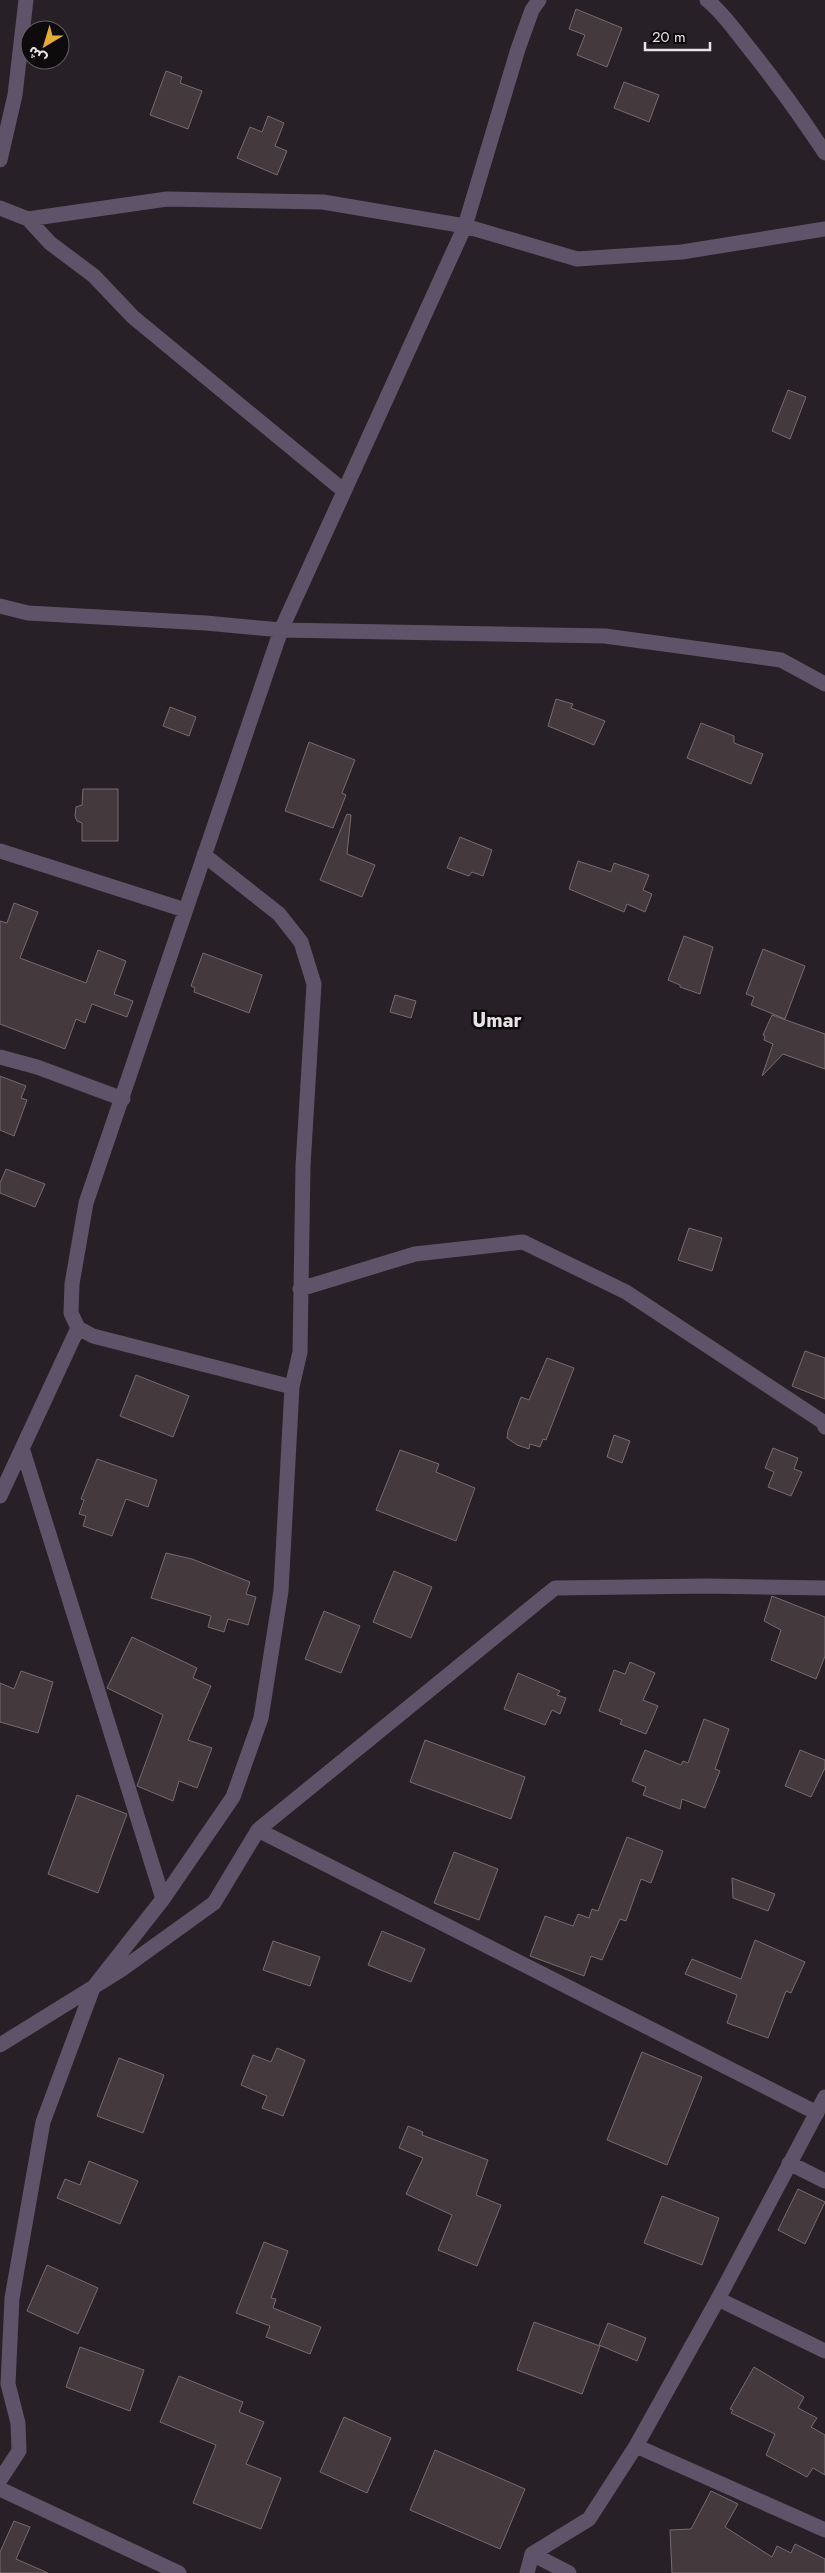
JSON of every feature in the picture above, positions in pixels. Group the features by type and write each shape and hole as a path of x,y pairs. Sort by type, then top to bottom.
{"street":[{"path":"0,160 14,95 26,0"},
{"path":"292,1387 93,1336 78,1328 71,1313 72,1284 86,1203 123,1100 185,910 281,630 465,226 518,49 532,10 539,0"},
{"path":"707,0 717,8 763,65 825,153"},
{"path":"28,219 167,199 323,202 465,226 577,259 682,252 825,229"},
{"path":"0,208 28,219 50,243 94,276 133,317 344,491"},
{"path":"0,606 28,613 206,623 281,630 606,636 781,660 825,684"},
{"path":"0,851 185,910"},
{"path":"0,2480 19,2451 18,2422 8,2384 12,2298 42,2122 92,1988 163,1899 233,1797 261,1718 281,1591 292,1387 300,1352 303,1166 314,984 301,942 279,914 204,855"},
{"path":"0,1057 37,1067 123,1100"},
{"path":"300,1289 415,1254 523,1242 626,1292 745,1369 823,1422 825,1427"},
{"path":"0,1496 23,1451 78,1328"},
{"path":"23,1451 163,1899"},
{"path":"0,2045 92,1988 214,1903 258,1830 555,1588 707,1586 825,1588"},
{"path":"258,1830 816,2113"},
{"path":"528,2573 532,2554 590,2519 636,2446 718,2299 825,2097"},
{"path":"789,2164 825,2180"},
{"path":"718,2299 825,2351"},
{"path":"636,2446 825,2530"},
{"path":"0,2489 179,2573"},
{"path":"532,2554 569,2573"}],"building":[{"path":"576,9 622,28 607,67 577,55 585,35 569,29"},
{"path":"166,71 182,77 180,83 202,91 188,129 150,115"},
{"path":"624,82 659,95 649,122 614,108"},
{"path":"268,116 284,123 275,146 287,151 277,175 237,158 250,127 262,132"},
{"path":"788,390 806,397 790,439 772,431"},
{"path":"556,699 573,704 571,708 605,721 594,745 548,726"},
{"path":"170,707 196,717 189,736 163,726"},
{"path":"701,723 734,736 734,743 763,754 751,784 687,758"},
{"path":"309,742 355,760 342,793 346,795 333,828 285,811"},
{"path":"83,789 118,789 118,841 82,841 82,823 77,821 75,816 76,807 82,805"},
{"path":"347,814 351,815 347,854 375,865 362,897 320,880"},
{"path":"460,837 492,850 483,876 472,872 469,876 447,868"},
{"path":"578,861 611,872 614,863 649,875 643,890 652,894 645,912 627,904 624,912 569,889"},
{"path":"14,903 38,912 20,958 86,983 98,950 126,961 114,994 133,1001 127,1017 92,1004 85,1023 76,1019 65,1049 0,1024 0,921 7,923"},
{"path":"684,936 713,947 700,994 680,987 680,985 668,980"},
{"path":"763,949 805,966 785,1019 751,1005 754,997 746,994"},
{"path":"203,953 262,975 249,1013 194,992 195,988 191,986"},
{"path":"395,995 416,1001 411,1018 390,1012"},
{"path":"772,1015 825,1034 825,1069 783,1054 762,1076 773,1044 764,1040 765,1036 763,1035"},
{"path":"0,1076 26,1086 21,1098 27,1100 14,1136 0,1130"},
{"path":"6,1169 45,1184 35,1207 0,1193 0,1183"},
{"path":"689,1228 722,1238 712,1271 678,1260"},
{"path":"805,1351 825,1358 825,1399 792,1386"},
{"path":"547,1358 574,1368 546,1440 543,1439 540,1447 530,1444 529,1449 517,1445 507,1438 508,1431 521,1397 529,1400"},
{"path":"136,1375 189,1396 173,1437 120,1416"},
{"path":"614,1435 630,1441 622,1463 607,1457"},
{"path":"773,1448 798,1458 794,1469 802,1472 791,1496 768,1487 774,1472 765,1468"},
{"path":"400,1450 439,1464 436,1472 475,1488 456,1541 376,1510"},
{"path":"97,1459 157,1480 148,1507 126,1499 112,1536 83,1526 86,1516 79,1514 84,1500 81,1499"},
{"path":"166,1553 192,1559 250,1582 246,1594 256,1597 248,1625 228,1619 224,1632 208,1627 211,1616 151,1598"},
{"path":"394,1571 432,1587 411,1638 373,1622"},
{"path":"772,1596 825,1617 825,1656 816,1679 771,1660 781,1630 764,1621"},
{"path":"324,1611 360,1626 341,1673 305,1659"},
{"path":"132,1637 197,1668 193,1678 211,1686 188,1740 212,1748 197,1788 179,1781 173,1801 137,1786 163,1715 107,1688"},
{"path":"630,1662 655,1673 643,1700 658,1706 646,1734 620,1724 622,1720 599,1711 614,1670 625,1674"},
{"path":"21,1671 53,1682 38,1733 0,1722 0,1683 14,1689"},
{"path":"518,1673 560,1691 557,1695 566,1698 560,1714 552,1710 545,1725 504,1709"},
{"path":"704,1719 729,1729 715,1769 720,1771 705,1808 682,1799 680,1809 643,1795 646,1787 632,1781 645,1750 681,1765 683,1761 688,1763"},
{"path":"425,1740 525,1777 511,1819 410,1782"},
{"path":"800,1750 825,1760 825,1768 811,1797 785,1786"},
{"path":"77,1795 127,1814 98,1893 48,1874"},
{"path":"627,1837 663,1851 651,1883 641,1879 626,1921 620,1919 602,1960 591,1956 584,1976 530,1956 545,1916 573,1926 578,1914 589,1918 592,1909 598,1911"},
{"path":"454,1852 498,1869 479,1920 434,1903"},
{"path":"732,1878 775,1894 768,1911 733,1898"},
{"path":"382,1931 425,1949 411,1982 368,1965"},
{"path":"755,1940 805,1962 791,1993 786,1991 768,2038 727,2023 737,1995 685,1974 692,1959 741,1979"},
{"path":"273,1941 320,1957 310,1986 263,1970"},
{"path":"277,2048 305,2060 283,2116 262,2108 267,2096 241,2085 253,2055 271,2062"},
{"path":"642,2052 702,2077 667,2165 607,2140"},
{"path":"119,2058 164,2075 143,2133 97,2116"},
{"path":"408,2126 423,2132 422,2135 488,2160 476,2195 501,2205 477,2266 438,2250 452,2215 406,2194 423,2158 399,2148"},
{"path":"89,2161 138,2181 120,2224 57,2198 65,2179 80,2185"},
{"path":"798,2189 825,2202 805,2244 778,2230"},
{"path":"662,2196 719,2218 702,2265 644,2243"},
{"path":"264,2242 288,2251 271,2298 276,2299 273,2308 321,2327 310,2354 266,2337 270,2326 236,2313"},
{"path":"47,2265 98,2288 78,2334 27,2311"},
{"path":"534,2322 600,2346 582,2394 517,2370"},
{"path":"608,2323 646,2338 637,2361 599,2345"},
{"path":"80,2347 144,2370 130,2411 66,2387"},
{"path":"754,2367 804,2397 798,2408 817,2418 811,2427 825,2435 825,2475 813,2468 807,2477 766,2455 775,2434 731,2413 733,2410 730,2409"},
{"path":"179,2376 243,2402 239,2412 264,2422 246,2464 281,2478 261,2529 193,2503 216,2445 160,2422"},
{"path":"344,2417 391,2438 367,2493 320,2472"},
{"path":"435,2450 525,2489 500,2549 410,2510"},
{"path":"711,2491 738,2504 725,2527 772,2557 777,2546 791,2553 795,2544 825,2559 825,2573 672,2573 670,2530 691,2529"},
{"path":"14,2521 30,2527 16,2559 48,2573 0,2573 0,2552"}],"district":[{"name":"Umar","path":"497,1020"}]}
